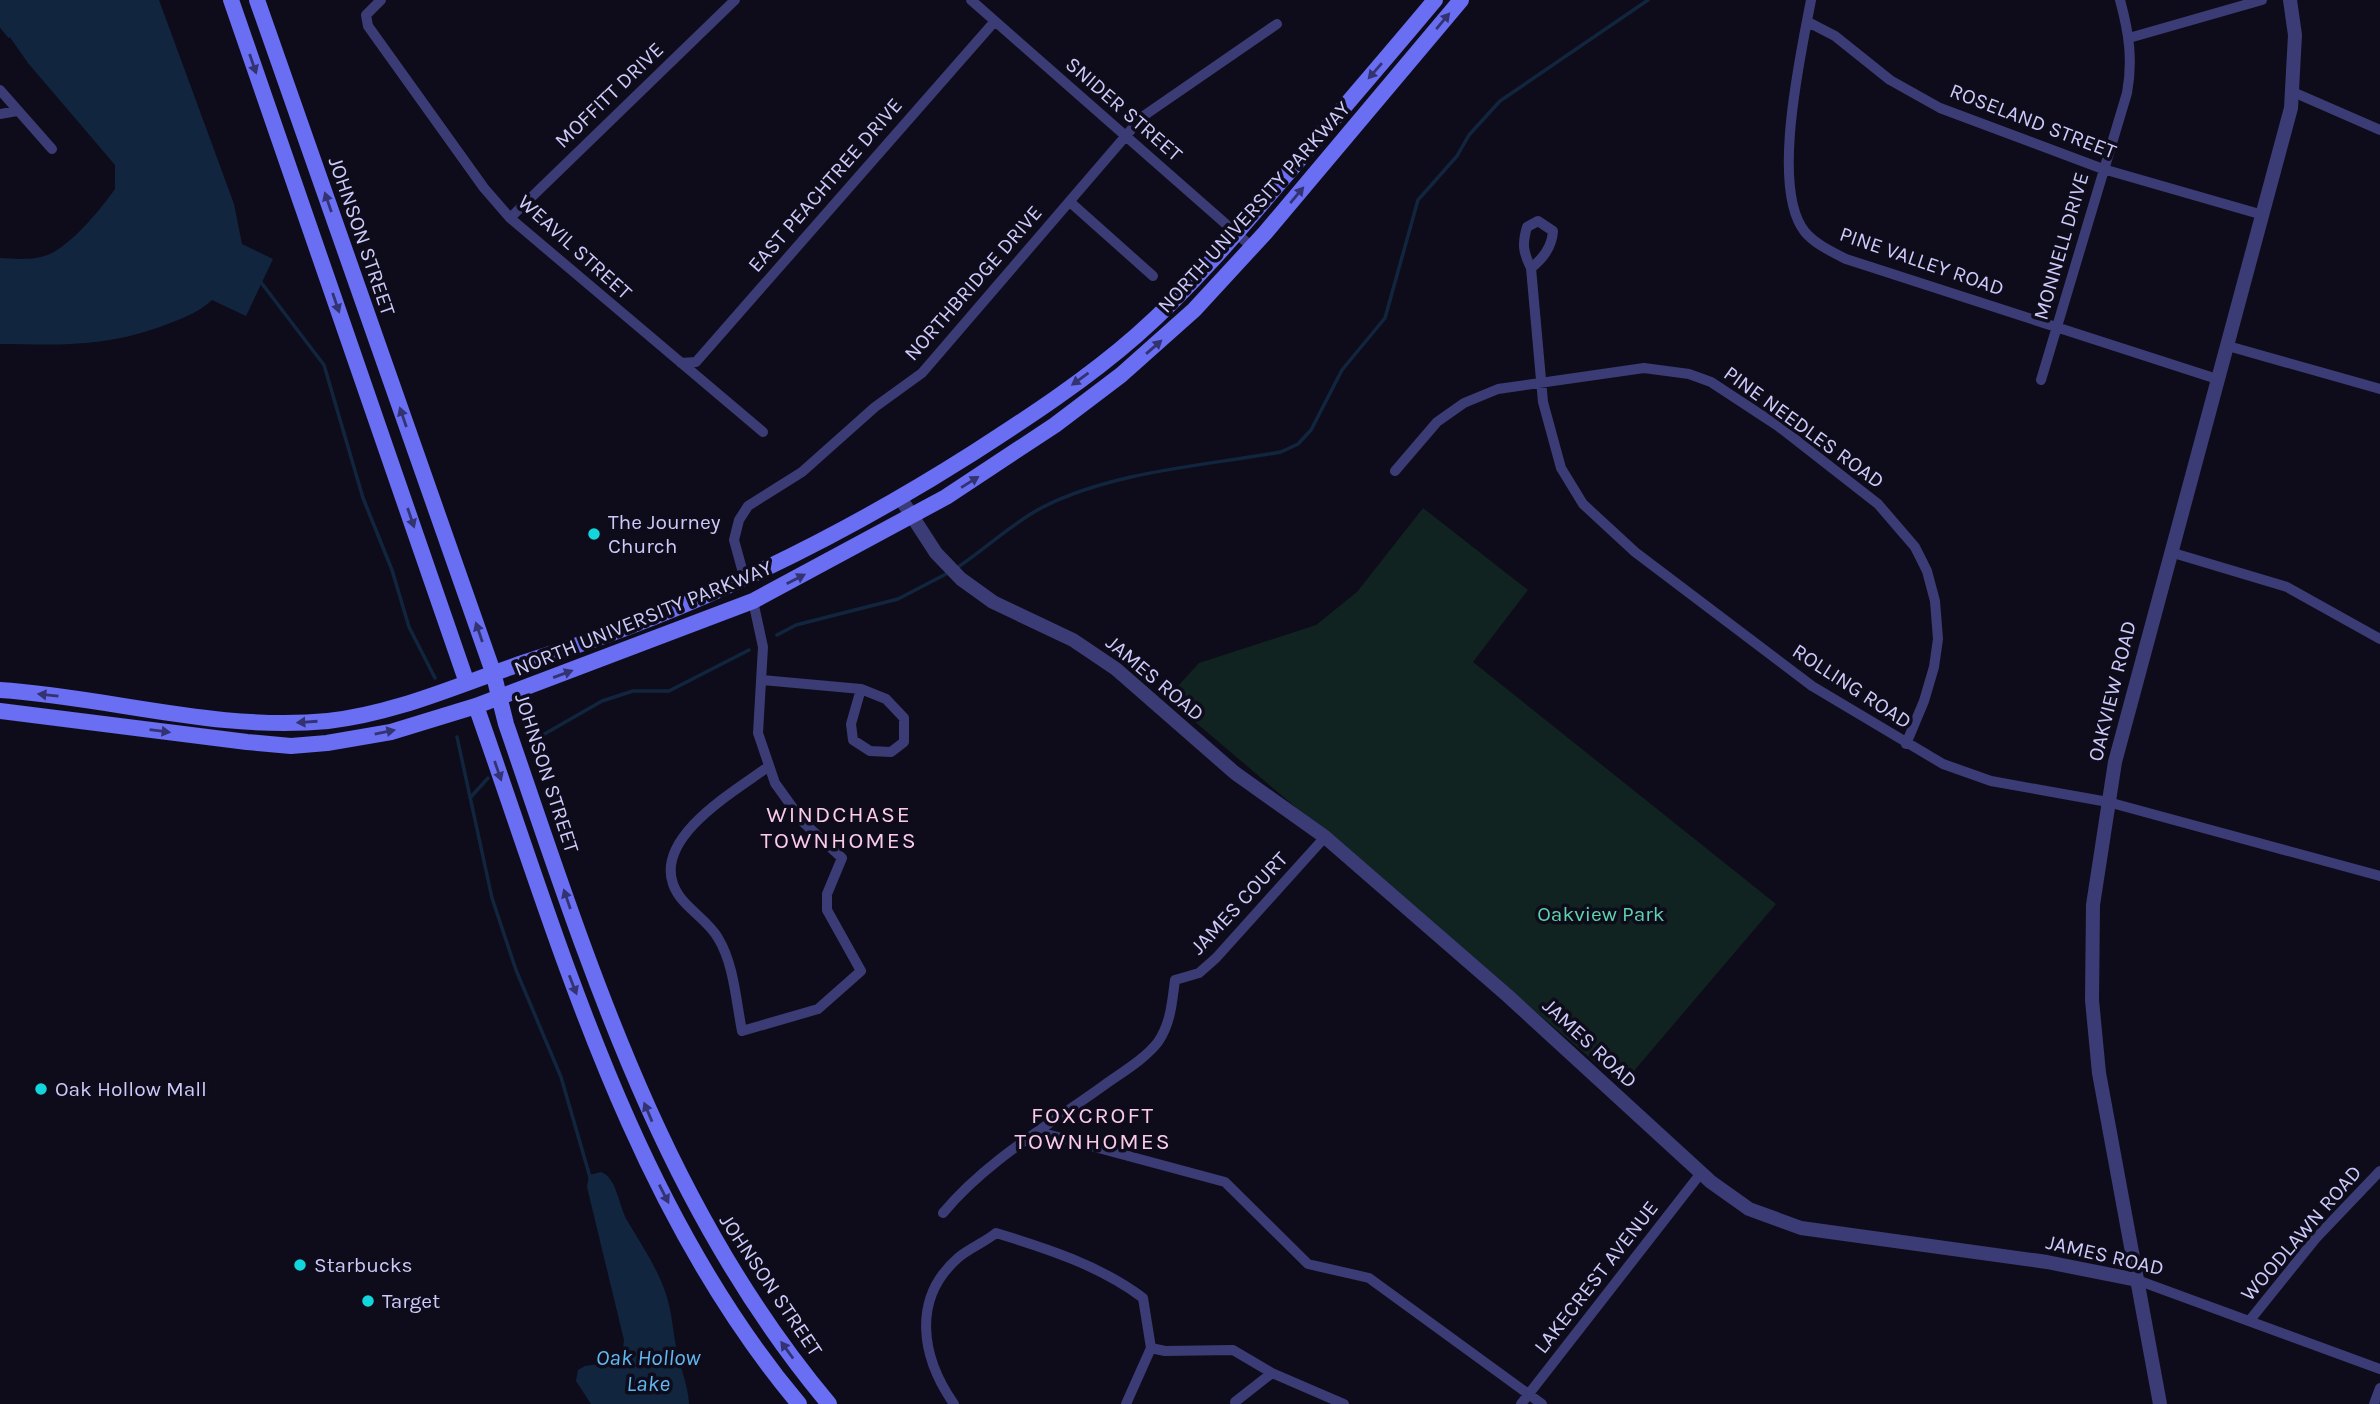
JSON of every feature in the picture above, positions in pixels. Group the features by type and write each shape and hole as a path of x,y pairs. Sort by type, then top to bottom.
{"main road":[{"name":"JOHNSON STREET","path":"231,0 467,682"},
{"name":"JOHNSON STREET","path":"257,0 493,672 499,697 595,982 657,1131 720,1250 757,1309 829,1404"},
{"name":"NORTH UNIVERSITY PARKWAY","path":"0,690 217,718 297,723 366,715 611,635 744,580 901,499 1014,426 1126,344 1185,289 1237,233 1435,0"},
{"name":"NORTH UNIVERSITY PARKWAY","path":"0,711 290,746 391,732 476,706 753,601 912,516 995,466 1121,375 1194,310 1252,247 1461,0"},
{"name":"JOHNSON STREET","path":"476,706 573,984 628,1123 665,1198 710,1276 799,1404"}],"street":[{"name":"WEAVIL STREET","path":"381,0 366,15 368,26 484,188 510,218 763,432"},
{"name":"MOFFITT DRIVE","path":"510,218 736,0"},
{"name":"SNIDER STREET","path":"971,0 1252,247"},
{"name":"PINE VALLEY ROAD","path":"1811,0 1793,112 1788,190 1794,214 1806,233 1846,259 2217,379"},
{"name":"MONNELL DRIVE","path":"2041,380 2127,93 2132,66 2120,0"},
{"path":"2129,38 2262,0"},
{"name":"OAKVIEW ROAD","path":"2160,1404 2099,1073 2092,1000 2093,905 2108,802 2170,552 2228,346 2293,92 2295,35 2290,0"},
{"name":"EAST PEACHTREE DRIVE","path":"680,363 696,362 995,21"},
{"name":"ROSELAND STREET","path":"1808,23 1835,36 1890,80 1940,108 2103,169 2263,215"},
{"name":"NORTHBRIDGE DRIVE","path":"744,580 734,540 739,520 748,506 802,472 875,407 922,373 1142,117 1277,24"},
{"path":"0,90 52,149"},
{"path":"2293,92 2380,130"},
{"path":"0,114 17,111"},
{"path":"1070,202 1153,276"},
{"name":"ROLLING ROAD","path":"1531,268 1543,402 1561,468 1583,504 1609,530 1812,686 1943,764 1991,781 2108,802 2380,876"},
{"path":"2228,346 2380,389"},
{"name":"PINE NEEDLES ROAD","path":"1395,471 1437,422 1464,402 1498,388 1644,368 1689,374 1711,382 1778,426 1878,504 1915,547 1927,571 1936,601 1938,639 1934,667 1906,744"},
{"name":"JAMES ROAD","path":"901,499 944,563 976,592 1062,634 1101,658 1235,773 1325,837 1508,996 1701,1173 1749,1209 1801,1228 2047,1262 2137,1280 2380,1369"},
{"path":"2170,552 2287,587 2380,639"},
{"path":"753,601 763,646 758,733 785,801 842,858 827,894 827,909 862,971 818,1009 742,1031 727,955 717,935 687,905 673,884 673,858 694,820 769,766"},
{"path":"761,680 861,689 886,699 904,718 904,742 891,752 870,751 853,740 851,724 861,689"},
{"name":"JOHNSON STREET","path":"467,682 476,706"},
{"name":"JAMES COURT","path":"943,1213 961,1191 1157,1043 1170,1020 1175,980 1199,973 1216,958 1325,837"},
{"path":"1039,1132 1225,1182 1308,1264 1369,1278 1525,1399 1542,1404"},
{"name":"WOODLAWN ROAD","path":"2250,1320 2316,1238 2380,1171"},
{"name":"LAKECREST AVENUE","path":"1525,1399 1701,1173"},
{"path":"954,1404 936,1380 929,1358 926,1322 931,1295 960,1256 996,1233 1044,1248 1130,1288 1143,1298 1151,1348 1126,1404"},
{"path":"1151,1348 1174,1351 1233,1350 1272,1373 1344,1404"},
{"path":"1235,1402 1272,1373"},
{"path":"2374,1404 2380,1388"}],"green space":[{"name":"Oakview Park","path":"1423,508 1528,590 1473,662 1776,904 1622,1085 1167,698 1199,663 1316,625 1357,592"}],"water":[{"path":"0,0 159,0 234,204 242,244 273,259 246,316 212,300 165,325 123,337 84,343 0,344 0,258 41,257 63,246 88,223 115,189 115,165 28,63 0,23"},
{"name":"Oak Hollow Lake","path":"601,1172 611,1180 625,1216 649,1257 666,1294 689,1404 591,1404 576,1381 578,1370 585,1366 612,1362 623,1349 624,1340 587,1187 589,1175"}],"waterway":[{"path":"955,569 1032,513 1071,495 1129,477 1281,452 1298,444 1311,430 1342,370 1385,318 1418,200 1457,156 1469,135 1500,101 1648,0"},
{"path":"0,25 9,36"},
{"path":"260,281 324,365 363,498 392,570 409,627 435,678"},
{"path":"777,635 796,625 898,599 948,573"},
{"path":"541,736 602,701 633,691 669,691 749,650"},
{"path":"457,737 492,898 516,970 561,1077 590,1177"},
{"path":"470,798 488,778"}],"place":[{"name":"The Journey Church","path":"594,534"},
{"name":"Oak Hollow Mall","path":"41,1089"},
{"name":"Starbucks","path":"300,1265"},
{"name":"Target","path":"368,1301"}],"district":[{"name":"WINDCHASE TOWNHOMES","path":"839,827"},
{"name":"FOXCROFT TOWNHOMES","path":"1093,1128"}]}
